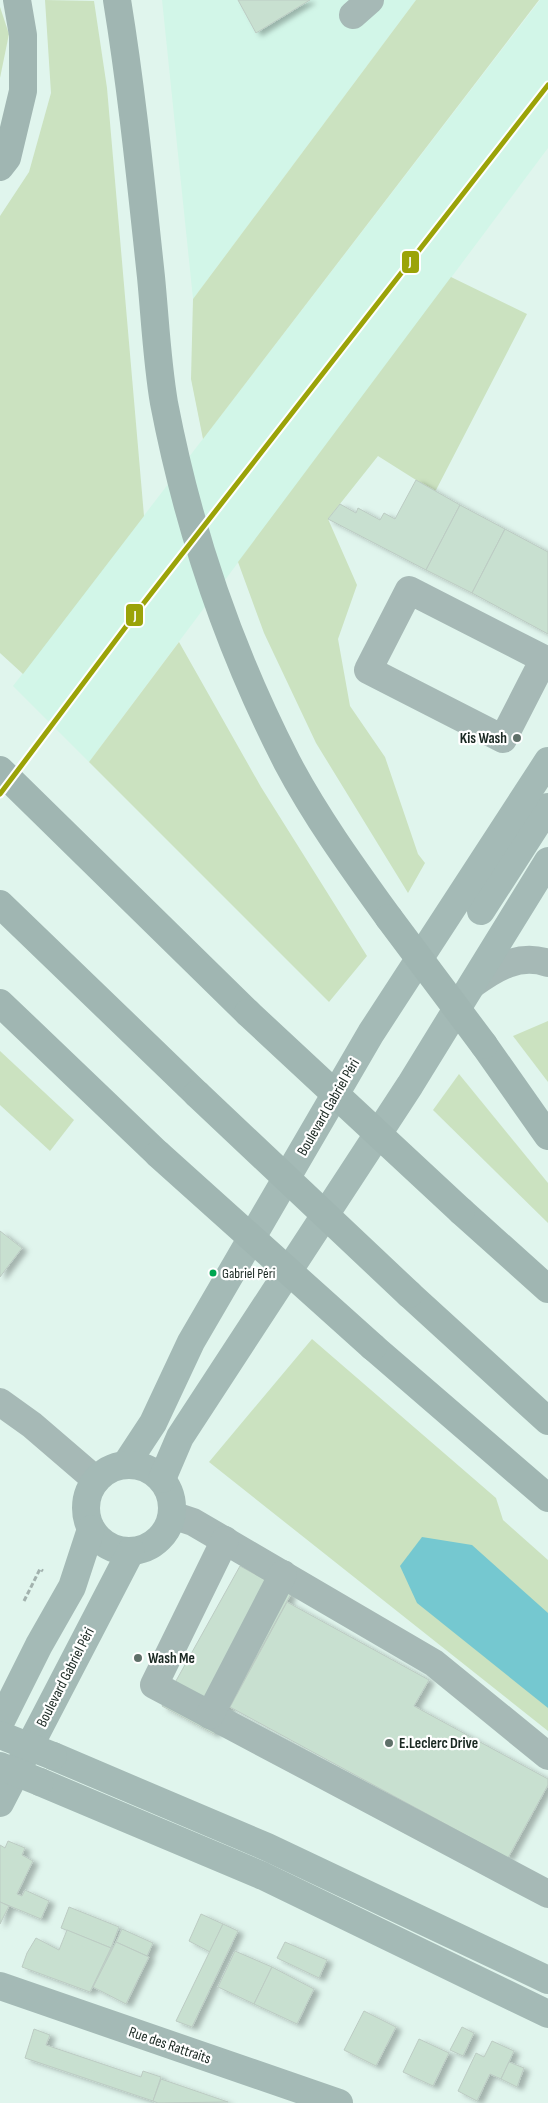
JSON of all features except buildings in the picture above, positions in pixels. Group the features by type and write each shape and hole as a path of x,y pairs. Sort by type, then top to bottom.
{"highway":[{"path":"0,167 7,158 23,92 22,35 17,0"},
{"path":"117,0 131,85 164,400 180,478 203,563 240,658 288,763 335,842 484,1045 548,1136"},
{"path":"0,770 142,912 248,1013 548,1289"},
{"path":"0,904 197,1094 409,1294 548,1420"},
{"path":"0,1003 158,1154 373,1347 548,1498"}],"main road":[{"name":"Boulevard Gabriel Péri","path":"126,1464 153,1423 192,1342 371,1033 470,905 500,858 511,814 548,761"},
{"path":"162,1479 180,1437 282,1284 473,984 507,926 545,872 500,858 548,806"},
{"path":"470,905 507,926"},
{"path":"126,1464 138,1465 151,1470 162,1479 172,1502 172,1515 168,1526 158,1540 142,1549 131,1551 108,1546 98,1539 86,1517 88,1491 96,1480 114,1466 126,1464"},
{"path":"0,1723 38,1645 72,1587 91,1529"},
{"name":"Boulevard Gabriel Péri","path":"0,1803 131,1551"},
{"path":"0,1735 275,1851 548,1980"},
{"path":"0,1766 263,1876 548,2014"},
{"name":"Rue des Rattraits","path":"0,1986 340,2103"}],"street":[{"path":"409,590 546,660 503,739 368,670 409,590"},
{"path":"507,926 545,962"},
{"path":"473,984 496,967 517,960 545,962"},
{"path":"0,1402 32,1425 96,1480"},
{"path":"172,1515 193,1522 226,1540 434,1663 548,1756"},
{"path":"226,1540 154,1685 548,1894"},
{"path":"210,1715 290,1578"}],"shaded area":[{"path":"45,0 94,1 107,88 144,516 23,674 0,653 0,216 29,172 51,93"},
{"path":"162,0 416,0 193,299"},
{"path":"416,0 539,0 203,439 191,379 193,299"},
{"path":"540,0 548,0 548,148 89,762 13,686"},
{"path":"0,7 9,34 0,78"},
{"path":"451,277 527,314 435,492 378,456 328,519 357,585 338,639 350,706 385,757 418,854 425,863 408,893 316,743 264,633 238,562"},
{"path":"179,642 261,787 367,956 329,1002 89,762"},
{"path":"548,1021 548,1082 513,1036"},
{"path":"0,1051 74,1120 50,1151 0,1105"},
{"path":"459,1074 548,1183 548,1223 433,1110"},
{"path":"312,1339 496,1498 503,1520 548,1560 548,1731 209,1462"}],"water":[{"path":"422,1537 472,1545 548,1613 548,1708 417,1603 400,1566"}],"transit line":[{"name":"J","path":"0,794 143,604 548,85"}],"place":[{"name":"Kis Wash","path":"517,738"},
{"name":"Gabriel Péri","path":"213,1273"},
{"name":"Wash Me","path":"138,1658"},
{"name":"E.Leclerc Drive","path":"389,1743"}]}
